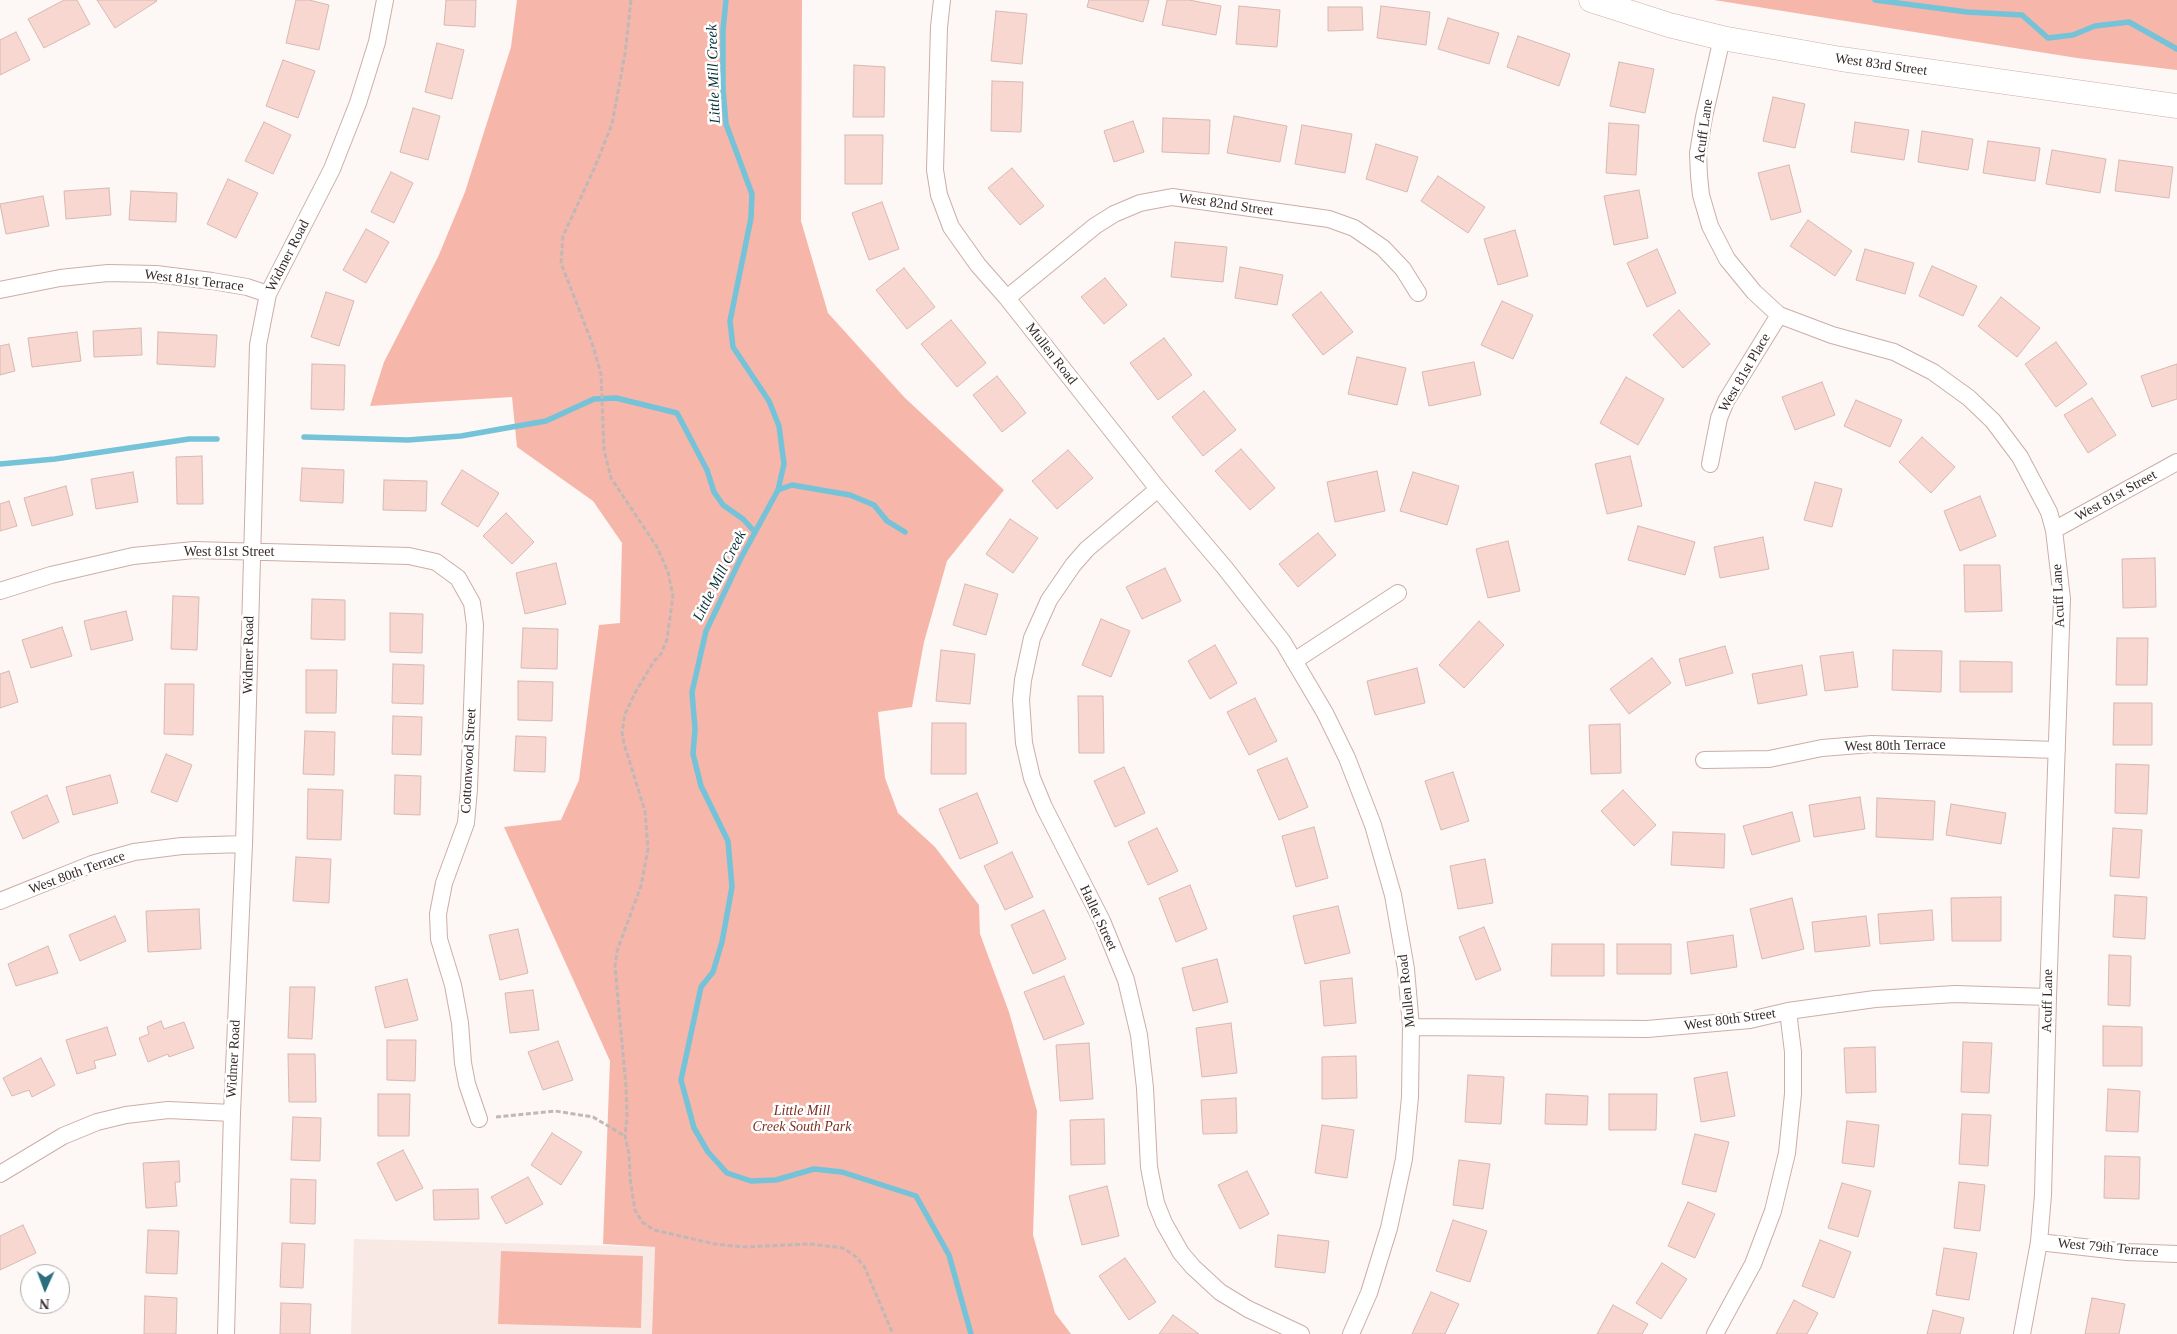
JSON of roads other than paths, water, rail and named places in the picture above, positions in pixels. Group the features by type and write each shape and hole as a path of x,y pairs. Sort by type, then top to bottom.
{"street":[{"name":"Widmer Road","path":"226,1334 232,1113 244,844 258,345 268,294 332,169 355,111 377,42 385,0"},
{"name":"Mullen Road","path":"942,0 939,27 935,170 939,195 951,227 965,249 1007,298 1158,489 1283,642 1325,713 1347,758 1373,825 1394,904 1406,969 1411,1027 1410,1097 1404,1159 1390,1228 1369,1293 1351,1334"},
{"name":"West 83rd Street","path":"1590,0 1669,25 1722,38 1841,59 2177,106"},
{"name":"Acuff Lane","path":"1722,38 1698,153 1701,195 1710,226 1727,259 1754,292 1779,315 1826,333 1894,352 1933,372 1969,398 1993,422 2020,457 2049,512 2054,530 2062,599 2043,1195 2039,1242 2022,1334"},
{"name":"West 82nd Street","path":"1007,298 1095,226 1114,214 1140,203 1172,197 1329,219 1354,228 1383,248 1403,269 1418,293"},
{"name":"West 81st Terrace","path":"0,290 70,277 108,274 156,274 247,287 268,294"},
{"name":"West 81st Place","path":"1710,464 1719,418 1726,401 1779,315"},
{"name":"West 81st Street","path":"2054,530 2177,462"},
{"name":"Hallet Street","path":"1158,489 1087,549 1073,565 1049,600 1032,638 1024,672 1021,700 1024,743 1032,778 1044,807 1102,921 1126,980 1139,1035 1145,1088 1149,1167 1156,1203 1164,1223 1181,1253 1199,1274 1220,1292 1248,1309 1301,1334"},
{"name":"West 81st Street","path":"0,591 51,575 133,556 194,550 252,550 409,556 436,562 458,578"},
{"name":"Cottonwood Street","path":"458,578 472,603 475,626 469,790 466,823 444,883 438,914 439,939 453,984 460,1023 463,1064 467,1084 479,1119"},
{"path":"1294,660 1398,593"},
{"name":"West 80th Terrace","path":"1704,760 1769,759 1822,748 1872,744 2057,750"},
{"name":"West 80th Terrace","path":"0,902 92,864 134,852 182,846 244,844"},
{"name":"West 80th Street","path":"1411,1027 1647,1029 1750,1020 1788,1011 1875,999 1955,994 2048,997"},
{"path":"1715,1334 1753,1264 1773,1211 1786,1153 1793,1086 1793,1052 1788,1011"},
{"path":"0,1174 63,1136 97,1122 126,1115 168,1110 232,1113"},
{"name":"West 79th Terrace","path":"2039,1242 2127,1252 2177,1254"}],"waterway":[{"name":"Little Mill Creek","path":"726,0 723,30 723,89 726,124 752,194 751,218 730,321 733,347 769,401 779,426 784,464 778,490 741,558 706,631 692,692 695,729 693,754 701,786 728,841 732,887 722,942 713,972 701,987 681,1080 694,1128 708,1152 727,1173 751,1181 776,1180 814,1169 842,1172 916,1196 949,1255 971,1334"},
{"path":"1875,0 1967,12 2022,15 2048,38 2073,35 2095,26 2129,22 2177,49"},
{"path":"304,437 408,440 461,436 546,421 594,399 616,398 677,413 707,470 714,492 723,505 743,519 755,532"},
{"path":"0,464 55,459 189,439 217,439"},
{"path":"778,490 792,485 850,495 874,505 887,521 905,532"}],"park label":[{"name":"Little Mill Creek South Park","path":"802,1120"}]}
